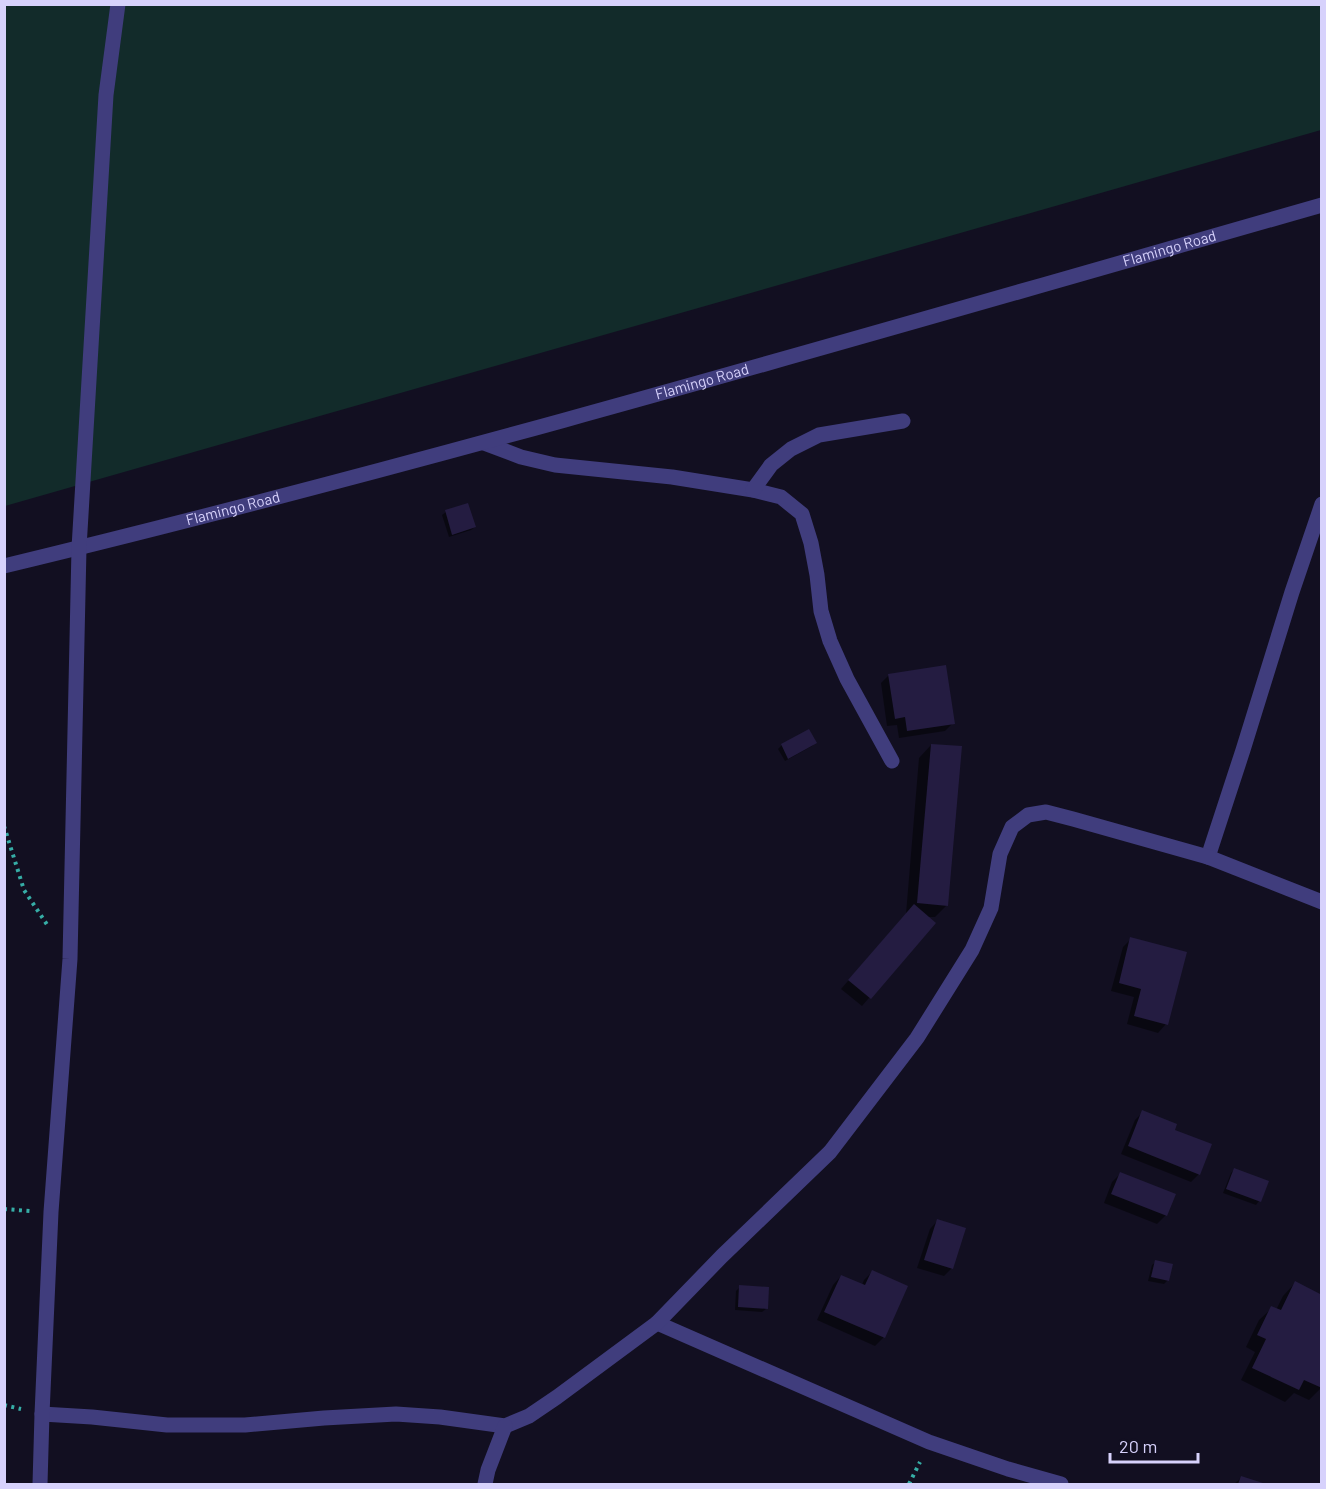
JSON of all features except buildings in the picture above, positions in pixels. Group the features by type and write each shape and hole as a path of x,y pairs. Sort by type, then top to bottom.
{"street":[{"path":"40,1485 51,1212 70,959 79,548 106,95 118,4"},
{"name":"Flamingo Road","path":"4,566 484,443 1322,205"},
{"path":"753,490 771,465 791,449 819,435 903,421"},
{"path":"484,443 520,457 555,465 672,477 753,490 781,497 802,514 811,543 821,611 830,640 847,680 892,761"},
{"path":"1208,857 1322,504"},
{"path":"42,1414 167,1425 245,1425 396,1414 506,1426 529,1416 657,1323 722,1256 830,1152 917,1038 972,950 991,908 1000,854 1012,827 1028,815 1046,812 1208,857 1322,902"},
{"path":"657,1323 929,1442 1061,1485"},
{"path":"485,1485 488,1470 506,1426"}],"path":[{"path":"4,826 24,890 70,959"}],"green space":[{"path":"5,5 1321,5 1321,130 5,506"}]}
